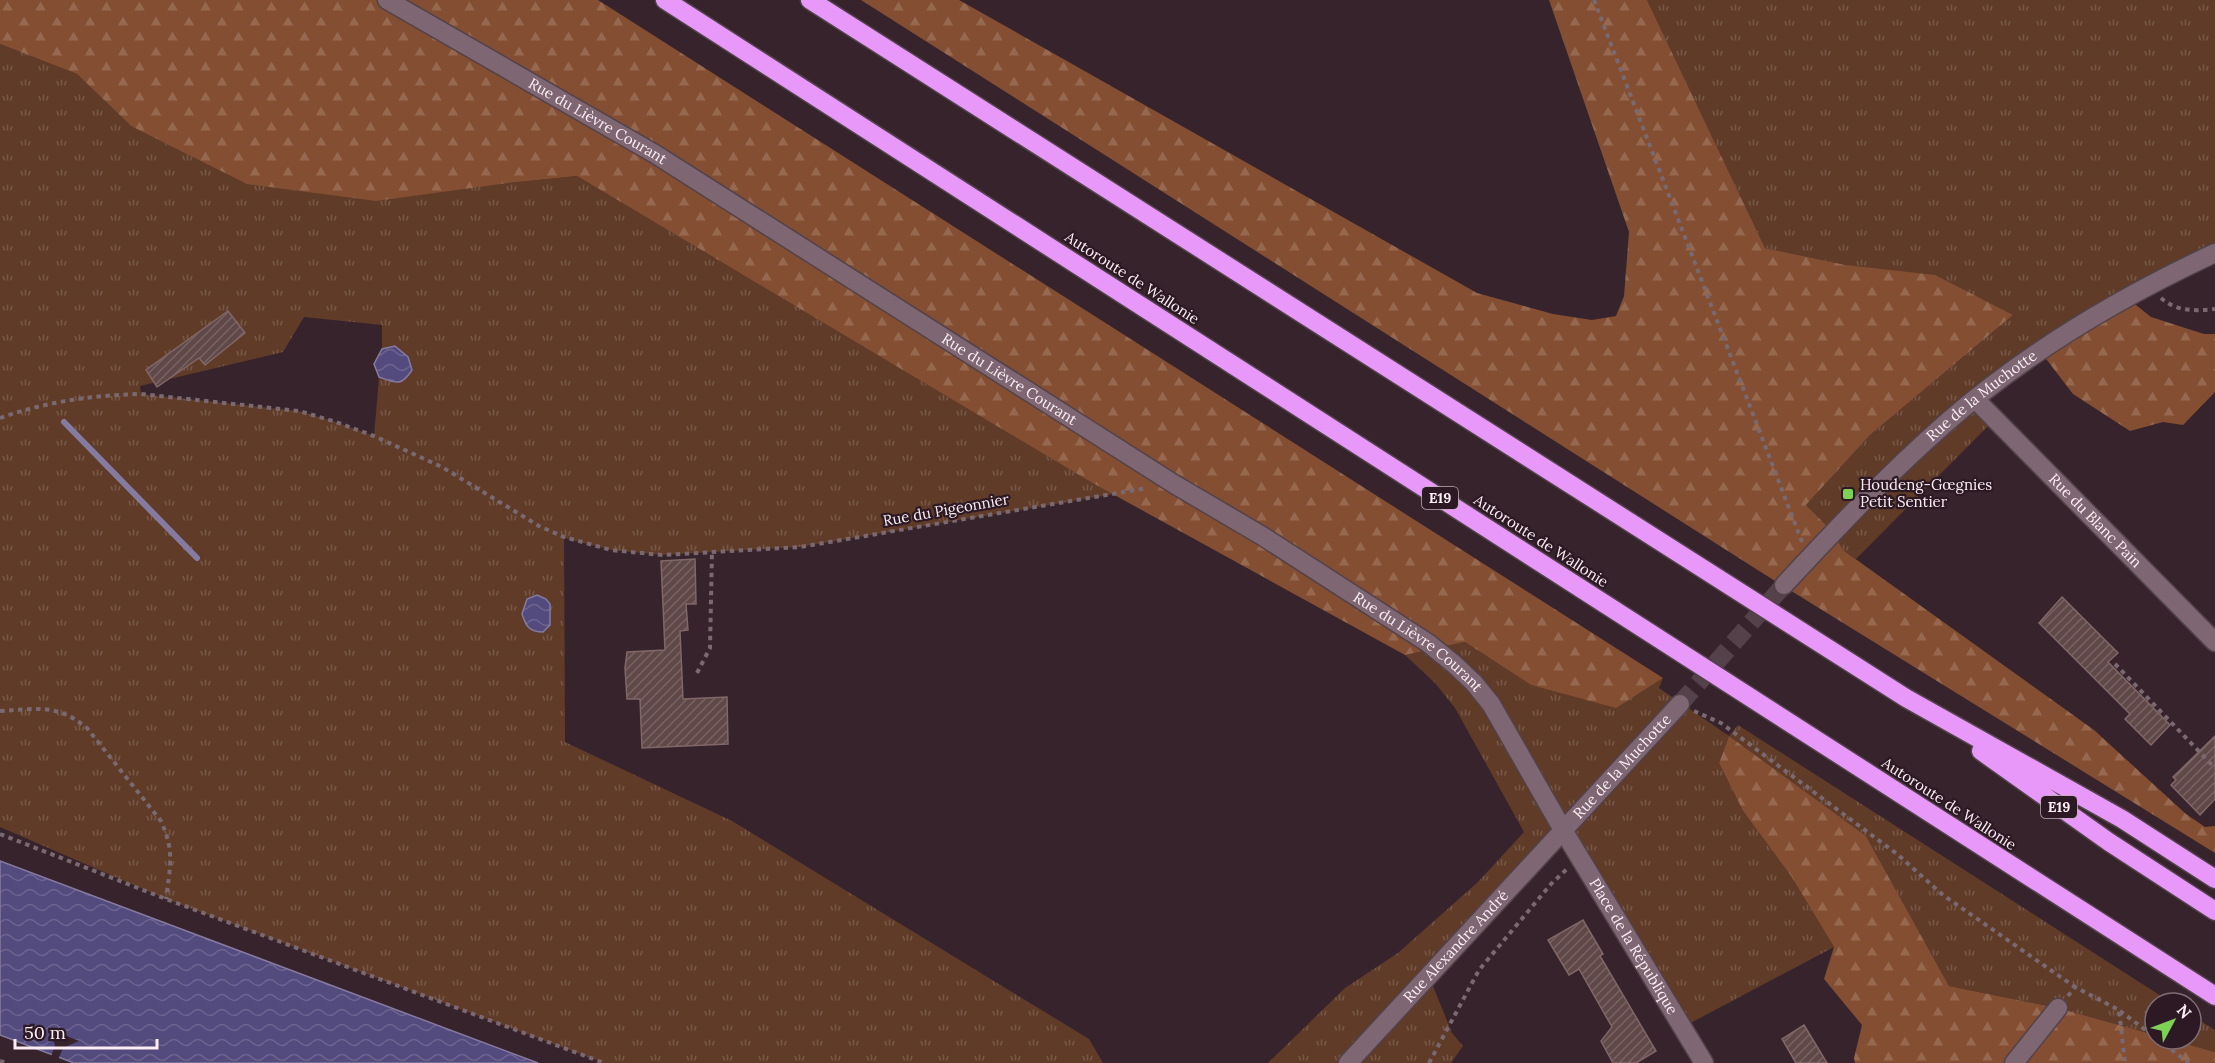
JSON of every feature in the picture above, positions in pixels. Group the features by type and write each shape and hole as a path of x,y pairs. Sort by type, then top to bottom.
{"highway":[{"name":"Autoroute de Wallonie","path":"665,0 2215,996"},
{"name":"E19","path":"810,0 1906,698 2109,842 2215,911"},
{"path":"1906,698 2122,819 2215,879"}],"street":[{"name":"Rue du Lièvre Courant","path":"387,0 655,154 1174,484 1264,537 1428,643 1474,683 1491,704 1563,830"},
{"name":"Rue de la Muchotte","path":"1784,585 1898,467 1975,399 2078,325 2147,286 2215,253"},
{"name":"Rue du Blanc Pain","path":"1975,399 2215,642"},
{"name":"Rue de la Muchotte","path":"1563,830 1680,704"},
{"name":"Place de la République","path":"1563,830 1704,1063"},
{"name":"Rue Alexandre André","path":"1348,1063 1563,830"},
{"path":"2014,1063 2058,1008"}],"path":[{"path":"1594,0 1808,559"},
{"path":"2147,286 2168,303 2191,311 2215,309"},
{"name":"Rue du Pigeonnier","path":"0,418 85,397 141,394 299,411 374,436 442,467 539,526 582,543 611,550 662,555 800,547 1174,484"},
{"path":"697,673 710,648 712,551"},
{"path":"2115,664 2215,768"},
{"path":"1680,704 1721,723 1896,854 1943,896 2075,987 2119,1010 2143,1028"},
{"path":"0,711 48,709 61,711 87,728 161,821 169,839 171,861 166,899"},
{"path":"0,834 166,899 604,1063"},
{"path":"1430,1063 1479,970 1551,884 1580,857"},
{"path":"2058,1008 2075,987"},
{"path":"2119,1010 2125,1063"},
{"path":"2173,1051 2189,1063"},
{"path":"0,1061 6,1063"}],"green space":[{"path":"0,0 598,0 1663,678 1616,708 1531,685 1465,642 1405,655 1089,481 577,176 376,201 247,184 131,126 77,74 0,44"},
{"path":"861,0 959,0 1477,293 1553,314 1592,320 1616,316 1624,296 1629,232 1549,0 1647,0 1765,248 1846,265 1935,275 2013,315 1870,435 1806,505 1833,532 1843,550 2094,730 2186,814 2205,827 2215,826 2215,853 1764,574"},
{"path":"1647,0 2215,0 2215,253 1975,399 1994,420 1856,559 1843,550 1833,532 1806,505 1870,435 2012,316 1846,265 1765,248"},
{"path":"0,44 77,74 131,126 508,183 577,176 1089,481 1115,494 800,547 662,555 611,550 564,538 565,742 732,821 1089,1039 1103,1063 604,1063 166,899 0,827","holes":["304,317 382,325 382,349 374,364 379,378 374,436 299,411 141,394 140,386 283,352"]},
{"path":"2126,297 2151,317 2204,334 2215,334 2215,392 2183,425 2163,422 2130,431 2073,394 2040,351"},
{"path":"1465,642 1531,685 1616,707 1663,678 1659,688 1729,736 1719,763 1743,811 1791,876 1834,947 1683,1027 1563,830 1429,976 1452,1033 1463,1046 1451,1063 1268,1063 1345,988 1398,953 1478,882 1524,832 1455,708 1435,683 1405,655"},
{"path":"1738,725 2153,991 2143,991 2143,1032 2058,1008 1949,986 1866,836 1729,736"},
{"path":"1729,736 1866,836 1949,986 2058,1008 2143,1032 2143,1051 2203,1051 2203,1049 2215,1052 2215,1063 1855,1063 1854,1058 1862,1025 1824,979 1834,947 1791,876 1743,811 1719,763"},
{"path":"2203,1022 2215,1030 2215,1052 2203,1049"}],"water":[{"path":"395,346 408,357 412,370 405,379 398,382 379,377 374,364 382,349"},
{"path":"537,595 546,599 550,604 550,625 543,632 529,628 522,614 527,599"},
{"path":"0,861 538,1063 74,1063 0,1035"}],"pier":[{"path":"49,1029 79,1041 63,1048 58,1060 51,1057 55,1045"}],"building":[{"path":"228,311 245,333 205,365 199,358 157,387 146,370"},
{"path":"695,559 696,604 686,604 688,630 680,631 683,699 727,697 728,744 642,748 640,699 627,699 625,668 627,652 665,650 661,561"},
{"path":"2062,597 2118,653 2108,662 2170,725 2151,745 2125,719 2130,714 2039,623"},
{"path":"2215,736 2215,799 2200,815 2171,785 2176,780 2173,777"},
{"path":"1583,920 1603,954 1600,956 1656,1051 1636,1063 1613,1063 1601,1041 1612,1027 1579,969 1569,975 1548,940"},
{"path":"1804,1025 1827,1063 1796,1063 1782,1039"}],"waterway":[{"path":"64,422 197,558"}],"tunnel":[{"path":"1680,704 1784,585"}],"place":[{"name":"Houdeng-Gœgnies Petit Sentier","path":"1848,494"}]}
